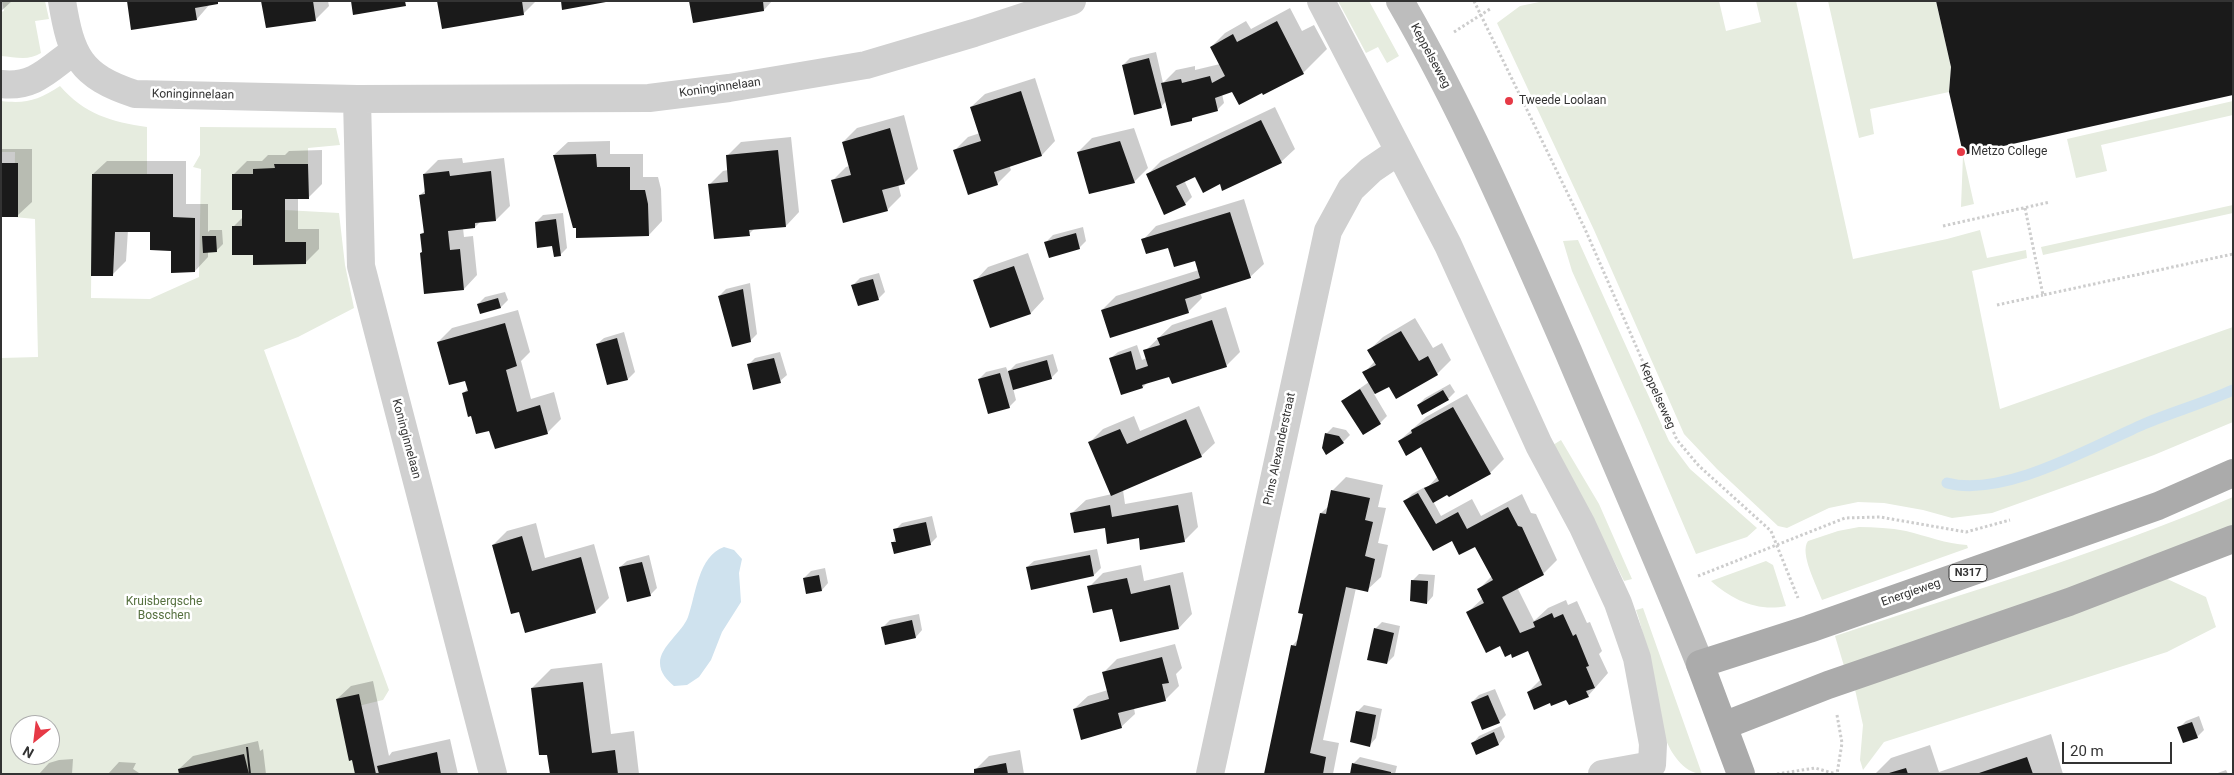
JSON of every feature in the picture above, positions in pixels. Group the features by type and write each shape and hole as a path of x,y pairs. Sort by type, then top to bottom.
{"main road":[{"name":"Keppelseweg","path":"1400,1 1428,50 1502,199 1655,554 1700,664 1741,774"},
{"name":"Energieweg","path":"1700,664 1808,629 2158,506 2233,473"},
{"path":"1724,726 1828,684 2069,602 2233,540"}],"street":[{"name":"Koninginnelaan","path":"62,1 68,35 74,51 88,71 110,86 135,94 357,100 649,98 728,88 866,65 1072,1"},
{"path":"1320,1 1448,245 1540,445 1582,525 1618,603 1637,658 1653,744 1652,765 1602,774"},
{"path":"1,84 14,86 29,83 74,51"},
{"name":"Koninginnelaan","path":"357,100 361,266 493,774"},
{"name":"Prins Alexanderstraat","path":"1210,774 1328,230 1351,189 1371,170 1399,151"}],"path":[{"name":"Keppelseweg","path":"1474,1 1585,229 1677,440 1699,466 1771,531 1778,545 1808,629"},
{"path":"1943,226 2050,202"},
{"path":"2025,208 2043,295"},
{"path":"1997,306 2233,254"},
{"path":"1706,574 1845,518 1880,517 1966,532 2013,520"},
{"path":"1777,774 1815,768 1836,774 1842,743 1841,727 1828,684"}],"green space":[{"path":"2,1 45,1 49,19 35,21 41,53 27,58 1,56 1,12 4,11"},
{"path":"1338,1 1369,1 1399,56 1387,63 1378,47 1366,53"},
{"path":"1544,1 1719,1 1726,31 1761,22 1756,1 1796,1 1853,259 1980,230 1987,258 2026,250 2027,258 1972,271 2000,409 2233,327 2233,422 2154,455 1992,513 1952,518 1923,510 1884,503 1858,502 1829,508 1787,528 1778,526 1717,469 1684,434 1594,230 1497,23 1520,6"},
{"path":"1828,1 1936,1 1951,67 1949,92 1870,109 1874,134 1859,138"},
{"name":"Kruisbergsche Bosschen","path":"60,86 79,104 99,115 147,127 147,174 92,174 91,298 150,299 199,277 201,169 193,167 200,155 200,127 336,128 340,145 308,148 308,164 285,199 285,210 339,213 345,265 354,308 298,337 264,350 389,690 383,700 354,707 371,774 1,774 1,358 38,357 35,219 14,217 15,152 1,152 1,101 18,102 39,98"},
{"path":"2233,101 2233,115 2101,145 2107,171 2076,178 2067,139"},
{"path":"1963,155 1974,204 1961,207"},
{"path":"2233,205 2233,213 2043,255 2041,247"},
{"path":"1578,240 1669,441 1690,469 1757,528 1747,537 1696,554 1572,271 1563,241"},
{"path":"1561,440 1599,504 1632,579 1624,581 1581,495 1553,445"},
{"path":"2233,497 2233,529 2218,536 1844,666 1835,636 2085,554"},
{"path":"1859,527 1906,531 1967,545 1968,548 1822,600 1807,561 1806,546 1808,541 1838,531"},
{"path":"1766,561 1773,565 1786,606 1765,607 1746,603 1728,594 1711,581"},
{"path":"2163,577 2206,597 2216,627 2167,652 1884,742 1863,770 1860,760 1863,725 1854,685"},
{"path":"1643,608 1702,774 1695,773 1683,766 1674,755 1664,735 1656,705 1641,625 1636,610"}],"water":[{"path":"724,547 734,550 742,559 739,573 741,602 722,632 711,660 699,677 687,685 674,686 666,679 660,667 661,657 667,645 681,629 688,617 703,567 715,552"}],"building":[{"path":"127,1 218,1 218,4 195,8 197,20 131,30"},
{"path":"261,1 313,1 316,21 266,28"},
{"path":"351,1 405,1 406,6 353,15"},
{"path":"437,1 522,1 524,15 442,29"},
{"path":"561,1 606,1 606,2 562,10"},
{"path":"689,1 763,1 764,11 693,23"},
{"path":"1936,1 2233,1 2233,95 1963,155 1964,149 1962,149 1949,92 1951,67"},
{"path":"1277,21 1304,74 1239,105 1232,92 1215,98 1218,111 1192,118 1192,121 1171,126 1161,83 1181,79 1182,83 1210,76 1212,83 1225,76 1210,47 1233,34 1237,42"},
{"path":"1149,58 1162,108 1134,115 1122,65"},
{"path":"1021,91 1042,156 994,172 998,185 968,195 953,150 981,141 970,107"},
{"path":"1261,120 1282,163 1222,191 1220,184 1203,193 1195,177 1176,186 1186,205 1164,215 1146,174"},
{"path":"890,128 905,184 882,190 888,211 843,223 831,180 851,175 842,142"},
{"path":"1120,141 1135,183 1089,194 1077,152"},
{"path":"778,150 786,227 749,230 750,236 714,239 708,184 728,182 726,155"},
{"path":"596,154 597,167 630,167 630,190 645,190 648,204 649,236 576,238 576,228 573,228 553,155"},
{"path":"1,163 18,163 18,217 1,217"},
{"path":"274,164 308,164 309,199 285,199 285,242 306,242 306,264 253,265 253,255 232,255 232,226 242,226 242,210 232,210 232,174 253,174 253,169 275,168"},
{"path":"449,171 450,176 491,171 496,221 475,223 475,228 448,231 450,250 460,249 464,290 424,294 420,234 424,233 419,195 425,194 423,174"},
{"path":"92,174 173,174 173,217 195,218 195,272 171,273 171,251 150,250 150,232 115,232 113,276 91,276"},
{"path":"1230,212 1251,278 1185,299 1189,313 1110,338 1101,310 1200,278 1195,261 1174,267 1168,248 1146,254 1141,239"},
{"path":"556,219 561,256 554,257 552,246 537,248 535,222"},
{"path":"1076,233 1080,249 1049,258 1044,242"},
{"path":"202,236 216,236 217,252 203,253"},
{"path":"1014,266 1031,314 990,328 973,280"},
{"path":"873,279 879,300 858,306 851,285"},
{"path":"743,289 751,342 732,347 718,296"},
{"path":"498,298 501,308 480,314 477,304"},
{"path":"1212,320 1227,367 1172,384 1169,377 1142,385 1143,388 1121,395 1109,358 1131,351 1136,370 1148,366 1143,350 1160,345 1157,338"},
{"path":"505,323 517,366 506,370 517,412 540,405 548,434 495,449 489,431 476,434 471,416 468,417 462,393 468,391 465,381 449,385 437,342"},
{"path":"1401,331 1419,361 1428,356 1438,375 1396,399 1389,387 1375,394 1362,372 1376,365 1367,350"},
{"path":"617,338 628,380 607,385 596,344"},
{"path":"774,358 781,383 753,390 747,364"},
{"path":"1047,360 1052,379 1013,390 1008,371"},
{"path":"1000,373 1010,408 988,414 978,379"},
{"path":"1360,389 1381,424 1363,435 1341,401"},
{"path":"1443,390 1449,400 1422,415 1417,405"},
{"path":"1453,407 1491,474 1449,497 1447,495 1433,503 1424,488 1439,481 1421,447 1406,456 1398,441 1412,433 1411,430"},
{"path":"1186,419 1202,457 1111,496 1088,442 1120,429 1127,444"},
{"path":"1325,433 1339,436 1344,443 1326,455 1322,448"},
{"path":"1331,490 1370,498 1365,520 1373,522 1365,556 1375,559 1368,592 1346,587 1310,753 1326,757 1323,774 1264,774 1291,645 1296,646 1303,614 1298,613 1320,513 1326,514"},
{"path":"1418,493 1436,524 1458,512 1467,529 1508,507 1518,526 1522,527 1544,575 1502,597 1520,633 1535,627 1533,622 1552,613 1554,618 1563,614 1573,636 1576,634 1589,666 1586,667 1595,688 1586,691 1589,697 1569,705 1566,700 1551,706 1550,703 1534,710 1527,692 1542,685 1528,651 1512,658 1511,654 1505,657 1500,646 1486,653 1466,612 1484,603 1477,589 1493,580 1475,547 1459,555 1452,541 1433,551 1403,501"},
{"path":"1110,505 1112,517 1178,505 1185,542 1140,550 1139,538 1107,544 1105,528 1074,533 1070,513"},
{"path":"926,522 931,545 894,554 891,542 896,542 893,529"},
{"path":"522,536 532,571 581,557 596,613 525,633 519,612 511,614 492,545"},
{"path":"1090,555 1094,576 1031,590 1026,567"},
{"path":"642,562 651,596 627,602 619,567"},
{"path":"819,575 822,591 806,594 803,578"},
{"path":"1127,578 1131,594 1170,585 1179,629 1120,642 1112,609 1093,613 1087,586"},
{"path":"1411,580 1428,581 1427,604 1410,601"},
{"path":"912,620 916,638 885,645 881,627"},
{"path":"1374,628 1394,633 1387,664 1367,660"},
{"path":"1162,657 1169,683 1162,684 1166,701 1118,713 1122,728 1081,740 1073,709 1109,699 1102,672"},
{"path":"583,682 592,753 615,750 618,774 550,774 547,755 539,755 531,688"},
{"path":"359,694 376,774 355,774 352,760 349,761 336,699"},
{"path":"1488,695 1500,723 1482,730 1471,702"},
{"path":"1356,711 1376,715 1370,747 1350,742"},
{"path":"2192,722 2198,738 2183,743 2177,727"},
{"path":"1494,732 1499,745 1476,755 1471,743"},
{"path":"246,747 248,747 251,774 249,774"},
{"path":"437,752 441,774 379,774 377,766"},
{"path":"244,754 249,774 179,774 178,769"},
{"path":"2027,757 2033,774 1979,774 1979,773"},
{"path":"1006,763 1008,774 974,774 974,769"},
{"path":"1352,763 1391,772 1391,774 1350,774"},
{"path":"1906,768 1908,774 1889,774 1889,773"}],"waterway":[{"path":"1947,483 1970,486 2020,477 2073,457 2144,424 2233,390"}],"place":[{"name":"Tweede Loolaan","path":"1509,101"},
{"name":"Metzo College","path":"1961,152"}]}
